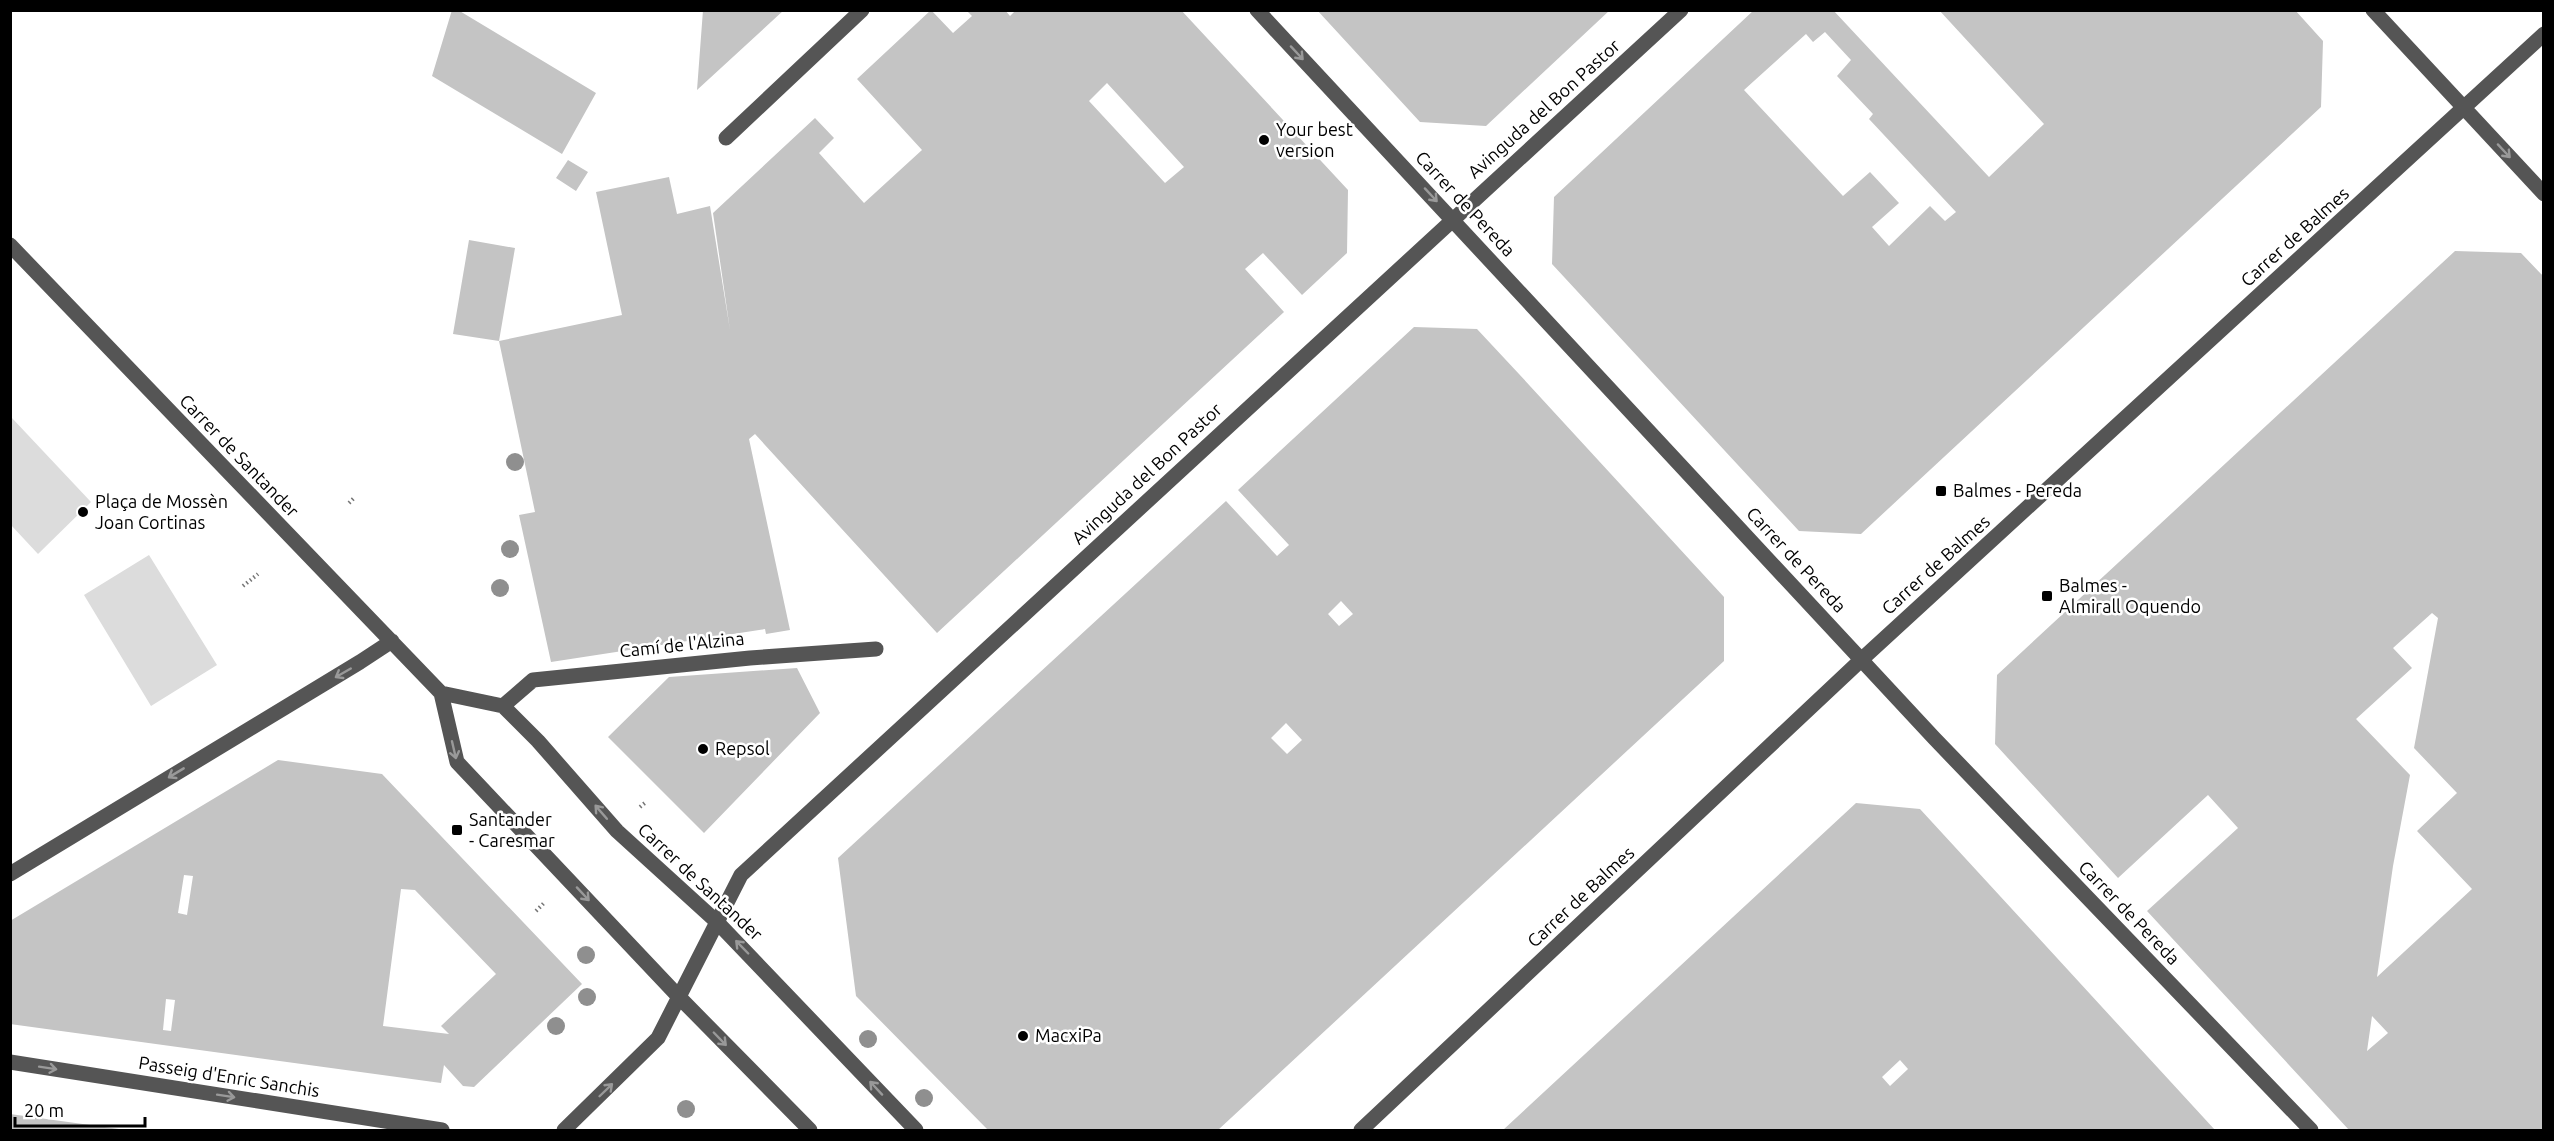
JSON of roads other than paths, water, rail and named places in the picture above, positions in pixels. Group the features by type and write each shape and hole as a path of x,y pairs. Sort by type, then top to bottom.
{"street":[{"path":"726,138 862,10"},
{"name":"Carrer de Pereda","path":"1257,10 1862,660 2311,1131"},
{"name":"Avinguda del Bon Pastor","path":"564,1131 658,1038 741,875 1681,10"},
{"path":"2373,10 2544,194"},
{"name":"Carrer de Balmes","path":"1361,1131 1862,660 2544,34"},
{"name":"Carrer de Santander","path":"10,245 296,545 441,693"},
{"path":"10,263 29,265"},
{"path":"10,874 392,641"},
{"name":"Camí de l'Alzina","path":"502,706 533,680 750,658 876,649"},
{"path":"502,706 441,693 457,762 679,997 810,1131"},
{"name":"Carrer de Santander","path":"502,706 538,741 617,831 717,921 916,1131"},
{"name":"Passeig d'Enric Sanchis","path":"10,1062 442,1131"}],"place":[{"name":"Your best version","path":"1264,140"},
{"name":"Balmes - Pereda","path":"1941,491"},
{"name":"Plaça de Mossèn Joan Cortinas","path":"83,512"},
{"name":"Balmes - Almirall Oquendo","path":"2047,596"},
{"name":"Repsol","path":"703,749"},
{"name":"Santander - Caresmar","path":"457,830"},
{"name":"MacxiPa","path":"1023,1036"}]}
